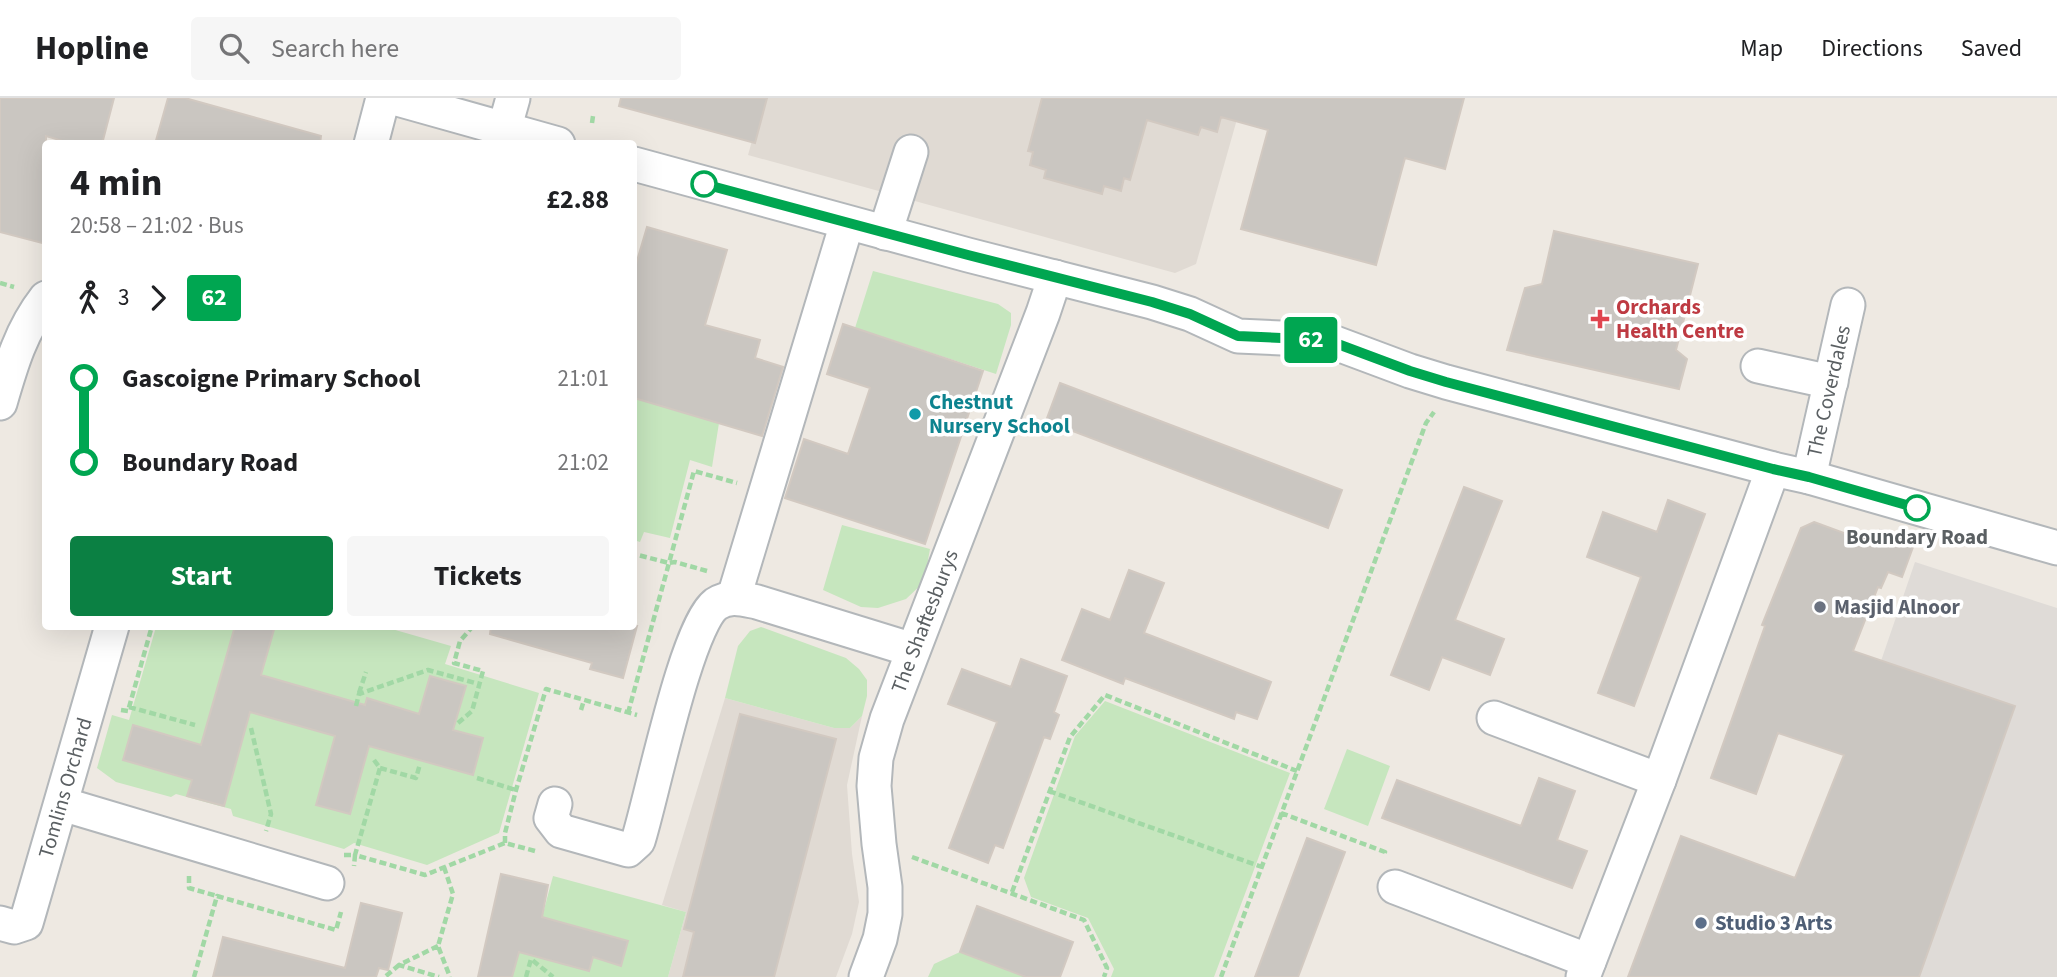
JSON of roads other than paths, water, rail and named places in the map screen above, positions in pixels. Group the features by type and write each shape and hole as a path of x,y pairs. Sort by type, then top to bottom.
{"street":[{"path":"373,140 383,98"},
{"path":"394,98 543,140"},
{"path":"504,130 513,98"},
{"path":"885,233 911,152"},
{"path":"637,165 1165,306 1190,314 1238,336 1327,340 1410,371 1809,477 2057,548"},
{"path":"558,817 628,850 638,841 688,654 703,622 715,605 736,588 847,223"},
{"name":"The Shaftesburys","path":"866,977 880,939 885,914 885,887 874,786 876,758 887,719 1055,277"},
{"path":"0,403 12,360 30,318 42,303"},
{"name":"The Coverdales","path":"1809,477 1848,305"},
{"path":"1758,366 1831,383"},
{"path":"1395,887 1586,969 1659,780 1773,469"},
{"path":"736,588 757,602 913,650"},
{"name":"Tomlins Orchard","path":"0,923 14,928 26,923 111,630"},
{"path":"1494,718 1659,780"},
{"path":"62,804 339,879"}],"place":[{"name":"Orchards Health Centre","path":"1600,319"},
{"name":"Chestnut Nursery School","path":"915,414"},
{"name":"Boundary Road","path":"1917,508"},
{"name":"Masjid Alnoor","path":"1820,607"},
{"name":"Studio 3 Arts","path":"1701,923"}]}
